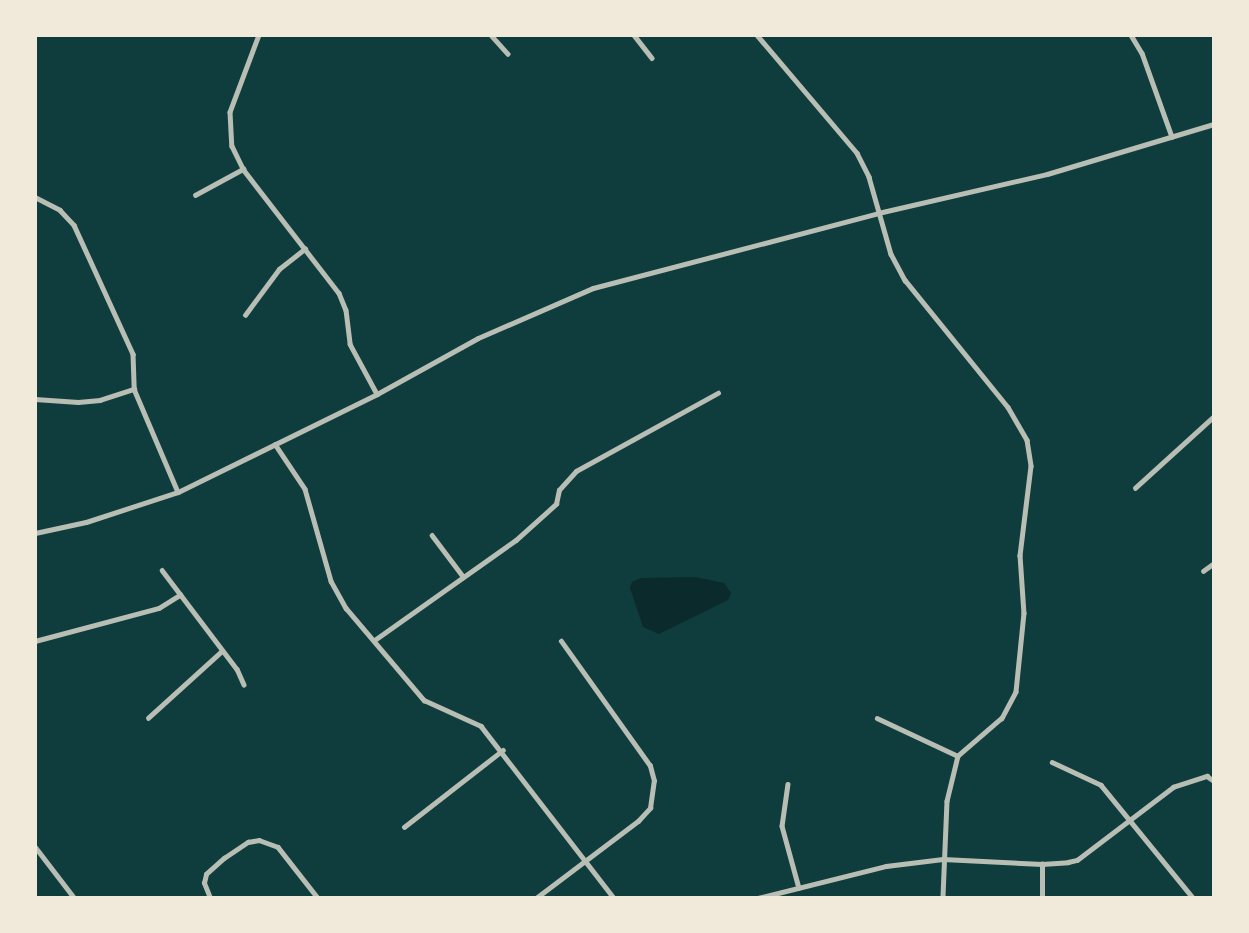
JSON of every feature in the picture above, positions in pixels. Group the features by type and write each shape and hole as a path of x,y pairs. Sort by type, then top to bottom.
{"street":[{"path":"259,35 230,112 232,146 243,169 339,293 346,310 350,345 377,394"},
{"path":"491,35 508,54"},
{"path":"634,35 652,58"},
{"path":"757,35 857,153 869,177 891,254 905,280 1008,407 1027,440 1031,466 1020,555 1024,613 1016,692 1002,718 958,756 947,801 943,898"},
{"path":"1131,35 1142,53 1172,137"},
{"path":"35,533 86,522 178,492 377,394 478,338 593,288 878,213 1049,174 1214,124"},
{"path":"195,195 243,169"},
{"path":"35,197 60,210 75,225 133,354 135,390 178,492"},
{"path":"245,315 279,269 305,249"},
{"path":"35,399 78,402 100,400 135,390"},
{"path":"376,639 462,575 516,540 556,504 559,491 576,471 718,393"},
{"path":"1135,488 1214,416"},
{"path":"275,444 305,489 331,581 346,608 376,639 424,700 474,721 503,750 614,898"},
{"path":"432,535 462,575"},
{"path":"1203,571 1214,563"},
{"path":"162,570 237,670 244,685"},
{"path":"35,640 159,608 180,595"},
{"path":"537,898 650,808 654,781 650,766 561,641"},
{"path":"148,718 222,651"},
{"path":"877,718 958,756"},
{"path":"404,827 503,750"},
{"path":"1052,762 1101,785 1193,898"},
{"path":"758,898 886,866 943,859 1042,864 1077,860 1173,787 1207,776 1214,781"},
{"path":"788,784 782,826 799,888"},
{"path":"209,898 204,883 206,874 248,842 259,840 278,847 317,898"},
{"path":"35,847 74,898"},
{"path":"1042,864 1042,898"}],"water":[{"path":"695,577 724,583 731,593 728,600 659,634 643,627 630,588 632,582 641,578"}]}
